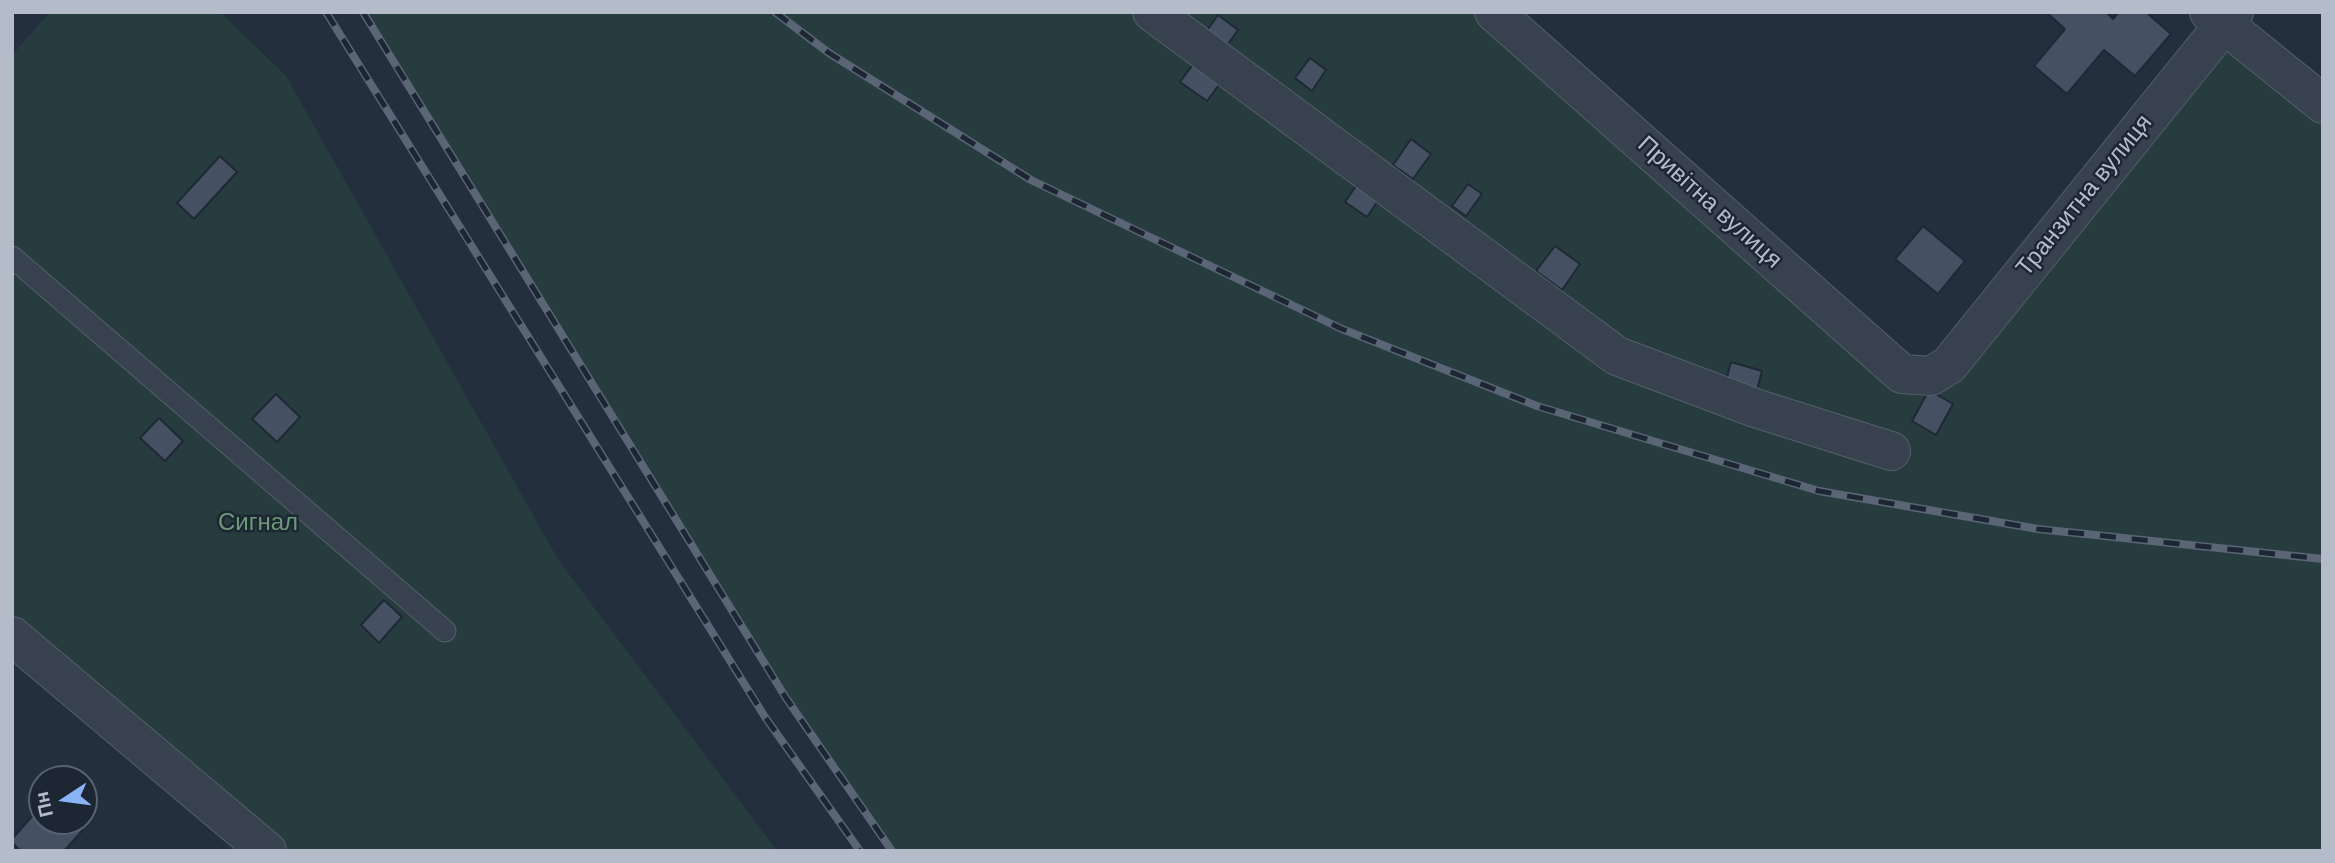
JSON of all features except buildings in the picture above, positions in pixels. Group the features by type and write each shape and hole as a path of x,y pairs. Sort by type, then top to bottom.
{"street":[{"path":"1152,12 1617,356 1755,408 1891,452"},
{"name":"Привітна вулиця","path":"1494,12 1902,374 1931,376"},
{"path":"2222,16 2323,104"},
{"name":"Транзитна вулиця","path":"1931,376 1949,365 2222,16"},
{"path":"12,636 267,851"}],"lane":[{"path":"12,257 445,631"}],"green space":[{"name":"Сигнал","path":"50,12 220,12 286,76 559,561 777,851 267,851 12,636 12,55"},
{"path":"363,12 1494,12 1931,376 2223,25 2323,104 2323,851 892,851 786,698"}],"railway":[{"path":"326,12 765,717 860,851"},
{"path":"363,12 786,698 892,851"},
{"path":"775,12 829,53 1031,180 1342,329 1537,406 1819,491 2038,529 2323,559"}]}
